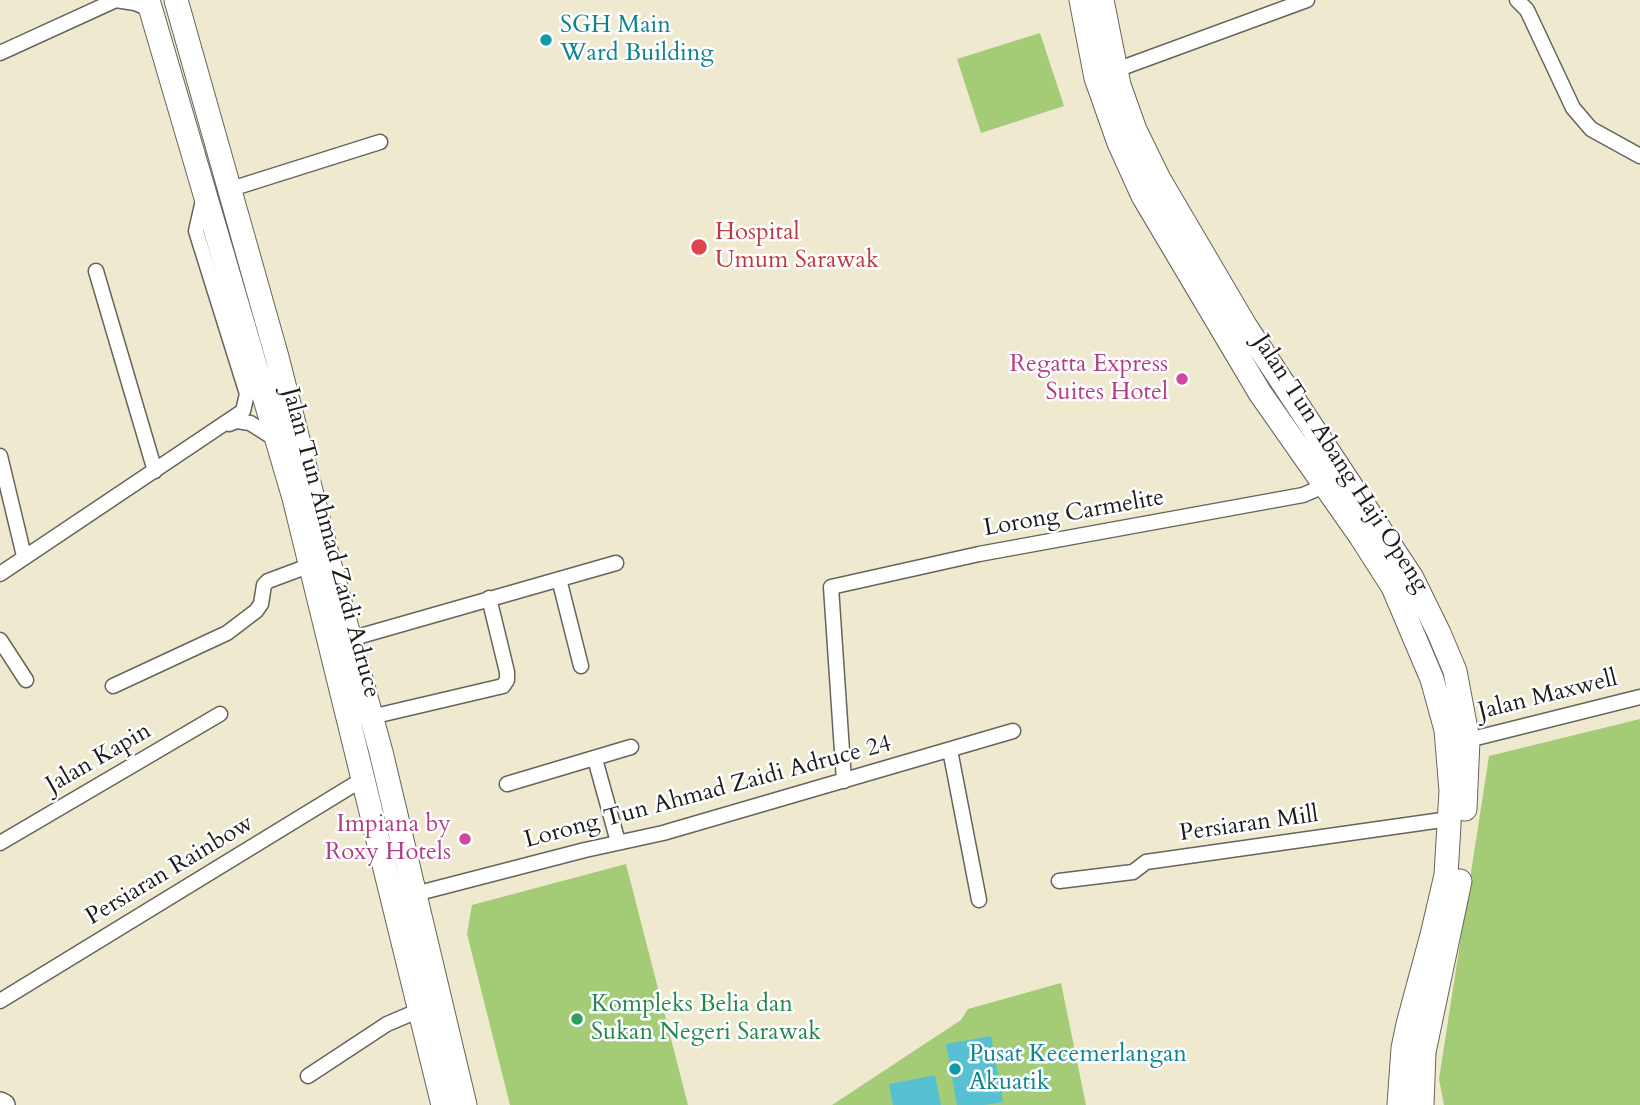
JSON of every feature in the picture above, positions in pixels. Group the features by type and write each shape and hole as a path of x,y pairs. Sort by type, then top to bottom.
{"main road":[{"name":"Jalan Tun Ahmad Zaidi Adruce","path":"177,0 277,357 371,717 465,1105"},
{"path":"188,40 192,0"},
{"name":"Jalan Tun Abang Haji Openg","path":"1081,0 1096,78 1119,143 1143,196 1260,393 1393,587 1432,680 1446,730 1451,791 1446,875 1403,1048 1399,1105"},
{"name":"Jalan Tun Abang Haji Openg","path":"1102,0 1116,70 1135,130 1158,179 1246,327 1412,578 1455,671 1468,740 1461,875 1424,1052 1422,1105"},
{"name":"Jalan Tun Ahmad Zaidi Adruce","path":"150,3 278,440 443,1105"}],"street":[{"path":"0,53 116,0 150,3"},
{"path":"1116,70 1307,0"},
{"path":"1517,0 1527,10 1573,108 1591,130 1640,156"},
{"path":"231,189 380,142"},
{"path":"0,574 243,411 247,394 196,231 204,194"},
{"path":"96,271 155,471"},
{"path":"247,394 268,411"},
{"path":"222,427 237,421 250,423 278,440"},
{"path":"0,456 24,556"},
{"name":"Lorong Carmelite","path":"844,781 831,587 979,554 1303,495 1324,486"},
{"path":"350,639 616,563"},
{"path":"113,686 227,633 256,611 261,604 264,585 268,581 311,565"},
{"path":"559,579 581,666"},
{"path":"371,717 503,686 507,680 507,672 489,598"},
{"path":"0,640 26,680"},
{"name":"Jalan Maxwell","path":"1468,740 1640,697"},
{"name":"Jalan Kapin","path":"0,843 220,714"},
{"name":"Lorong Tun Ahmad Zaidi Adruce 24","path":"415,894 663,833 1013,731"},
{"path":"507,785 631,747"},
{"path":"950,750 979,901"},
{"path":"595,759 618,842"},
{"name":"Persiaran Rainbow","path":"0,1001 363,779"},
{"name":"Persiaran Mill","path":"1059,881 1133,872 1146,862 1449,819"},
{"path":"308,1076 377,1030 420,1010"}],"green space":[{"path":"1040,33 1064,106 981,133 957,59"},
{"path":"1640,719 1640,1105 1444,1105 1439,1079 1489,756"},
{"name":"Kompleks Belia dan Sukan Negeri Sarawak","path":"626,864 688,1105 510,1105 467,934 472,905"},
{"name":"Kompleks Belia dan Sukan Negeri Sarawak","path":"1061,983 1086,1105 832,1105 961,1020 968,1009"}],"water":[{"path":"991,1036 1003,1102 957,1105 946,1044"},
{"path":"935,1075 941,1105 893,1105 889,1084"}],"place":[{"name":"SGH Main Ward Building","path":"546,40"},
{"name":"Hospital Umum Sarawak","path":"699,247"},
{"name":"Regatta Express Suites Hotel","path":"1182,379"},
{"name":"Impiana by Roxy Hotels","path":"465,839"},
{"name":"Kompleks Belia dan Sukan Negeri Sarawak","path":"577,1019"},
{"name":"Pusat Kecemerlangan Akuatik","path":"955,1069"}]}
